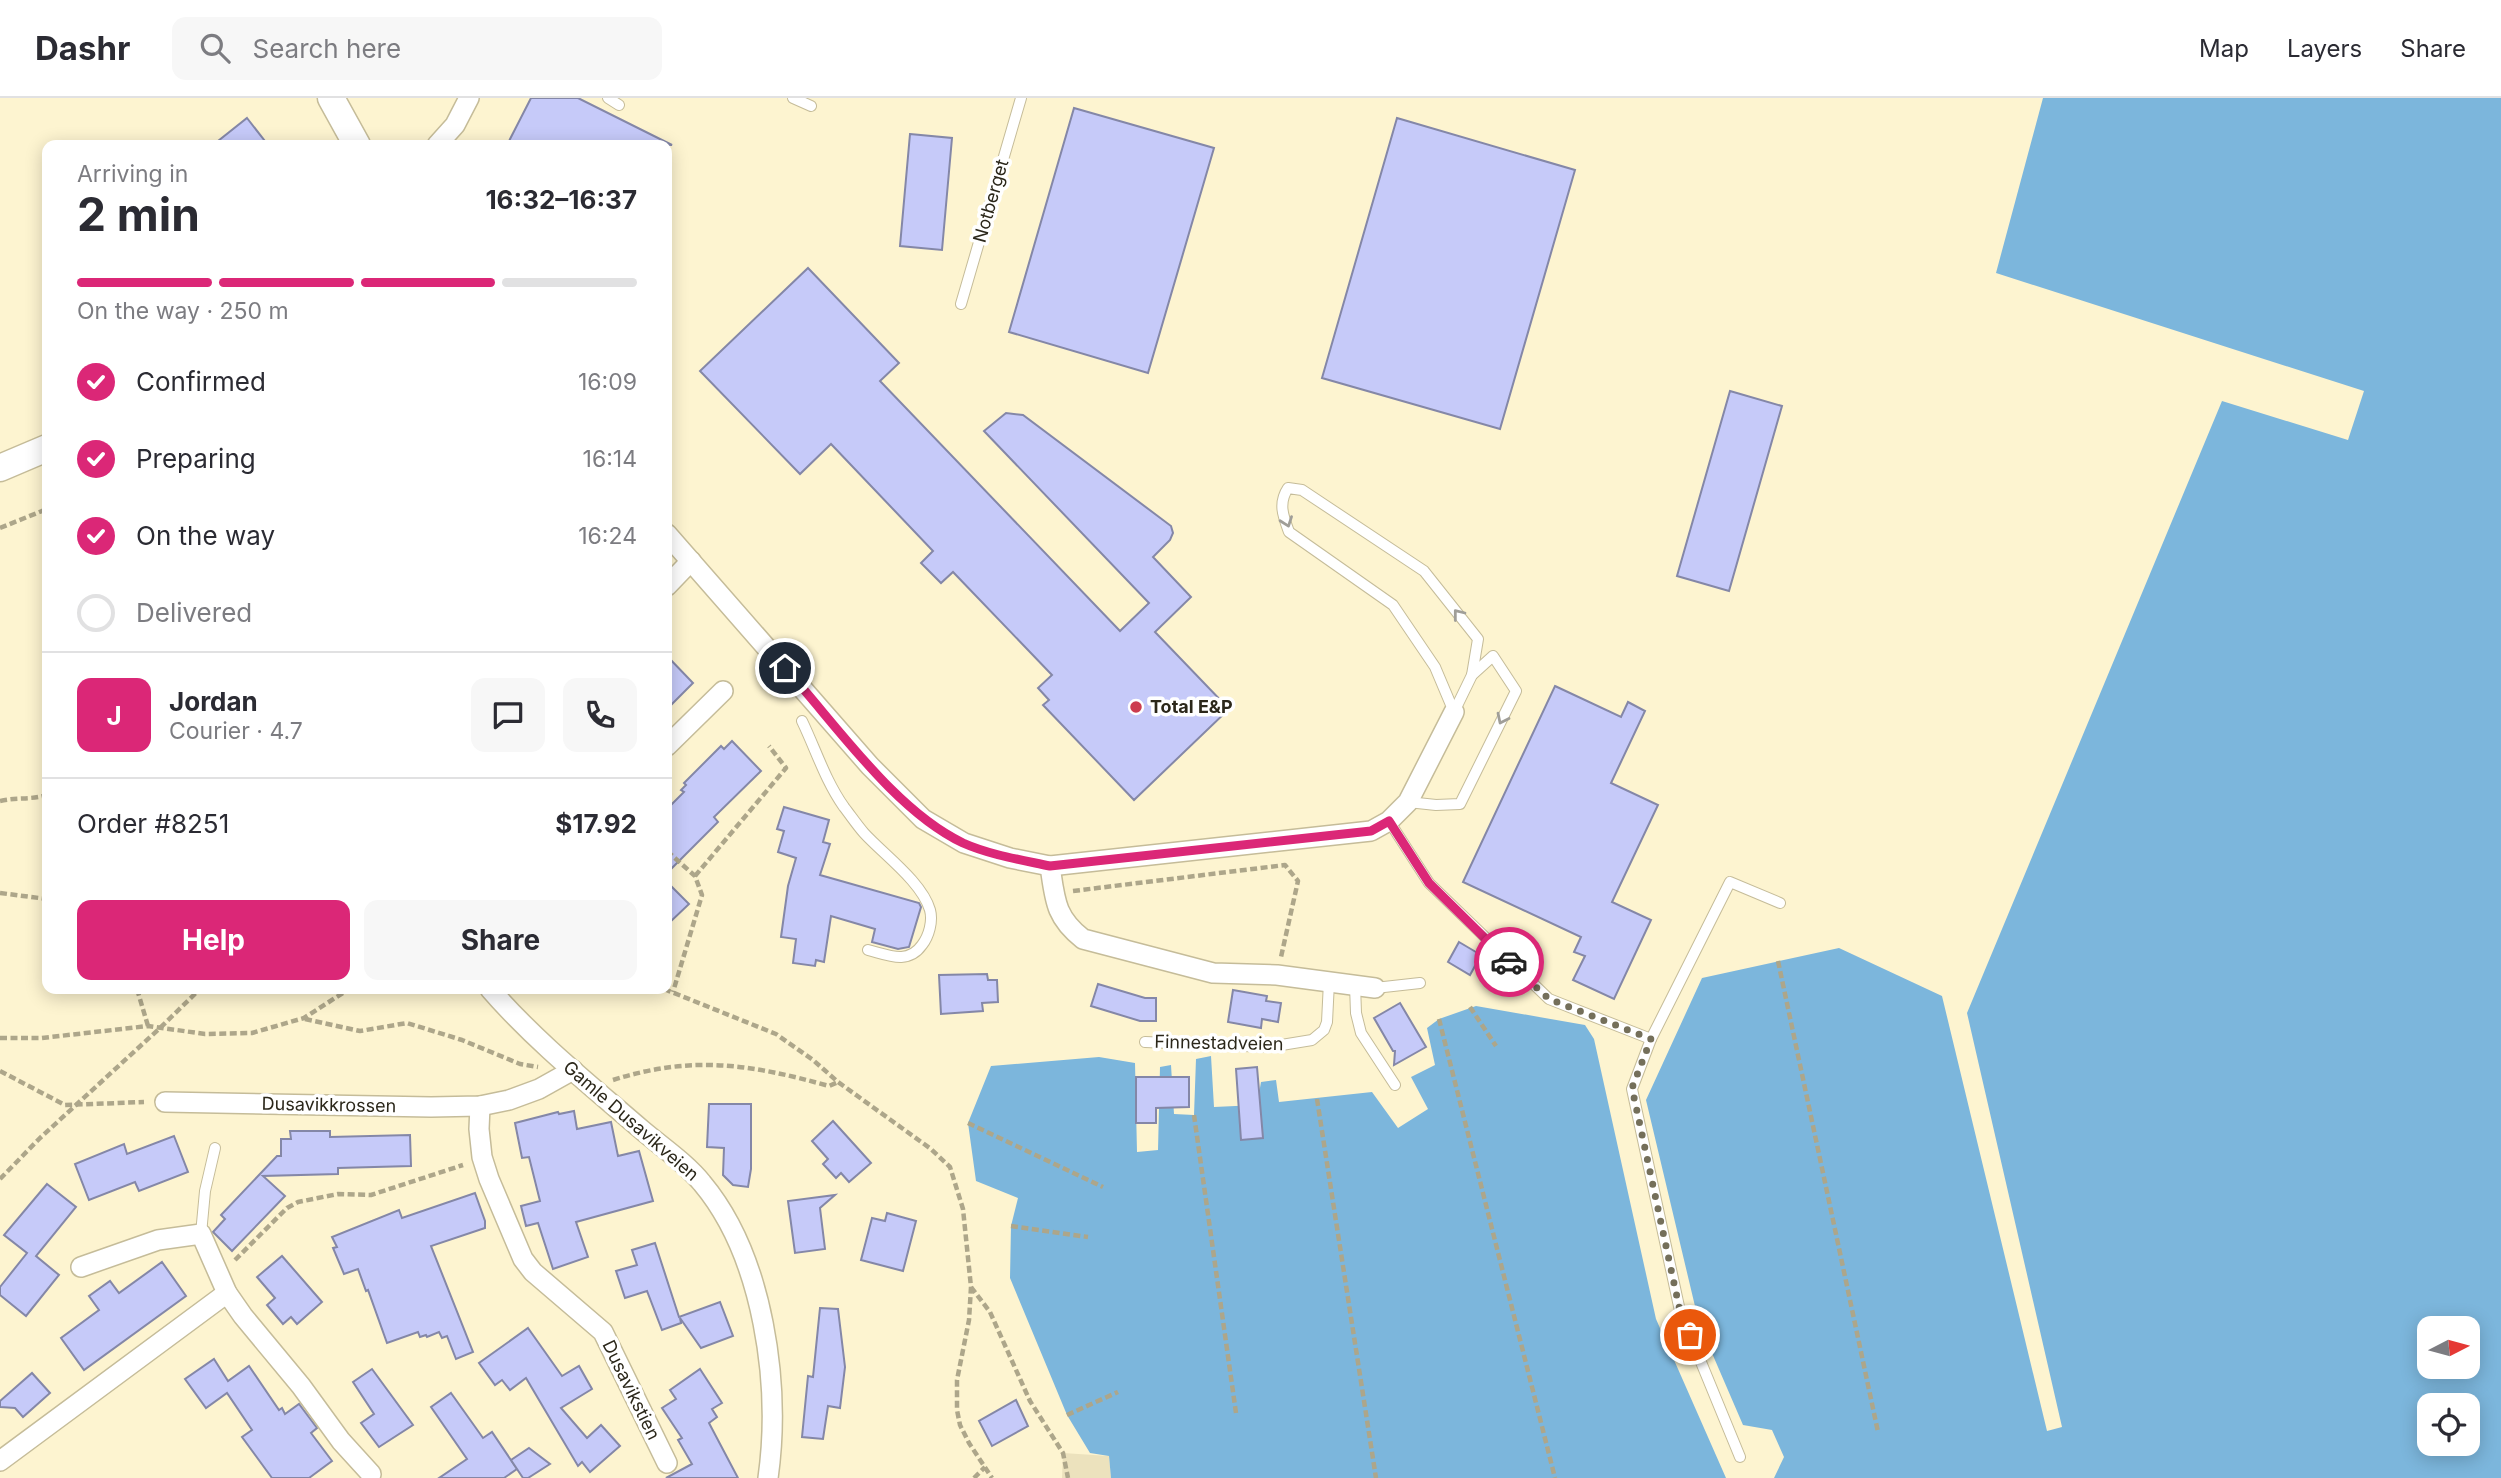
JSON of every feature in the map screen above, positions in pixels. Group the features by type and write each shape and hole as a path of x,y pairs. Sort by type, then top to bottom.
{"main road":[{"path":"331,98 354,140"},
{"path":"0,468 42,450"}],"street":[{"path":"442,140 455,125 469,98"},
{"path":"672,540 870,766 923,819 964,843 1010,858 1050,866 1371,831 1389,821 1408,802 1454,712"},
{"path":"672,581 691,561"},
{"path":"672,741 723,691"},
{"path":"1050,866 1060,915 1066,926 1083,939 1213,973 1277,975 1375,988"},
{"name":"Gamle Dusavikveien","path":"495,994 573,1070 701,1181 727,1218 740,1244 760,1312 769,1367 772,1420 768,1478"},
{"name":"Dusavikkrossen","path":"165,1102 480,1106 509,1100 540,1089 573,1070"},
{"name":"Dusavikstien","path":"480,1106 482,1157 523,1259 533,1272 603,1332 667,1463"},
{"path":"81,1267 158,1240 201,1234 224,1284 341,1441 371,1474"},
{"path":"0,1461 224,1284"}],"lane":[{"path":"608,98 619,105"},
{"path":"793,98 811,106"},
{"name":"Notberget","path":"961,304 1021,98"},
{"path":"1288,488 1301,490 1424,570 1478,639 1472,675 1454,712 1435,667 1393,605 1289,532 1281,498 1288,488"},
{"path":"1408,802 1460,804 1516,691 1493,656 1472,675"},
{"path":"802,721 820,764 843,805 862,831 919,891 931,911 928,935 914,954 901,958 869,950"},
{"path":"1389,821 1429,883 1549,999 1651,1039"},
{"path":"1740,1457 1680,1311 1632,1088 1651,1039 1730,882 1780,903"},
{"name":"Finnestadveien","path":"1145,1042 1269,1047 1312,1040 1324,1030 1327,1022 1329,982"},
{"path":"1375,988 1420,982"},
{"path":"1355,985 1356,1013 1361,1033 1395,1085"},
{"path":"201,1234 205,1191 215,1148"}],"path":[{"path":"0,528 42,511"},
{"path":"695,876 786,768 769,746"},
{"path":"0,801 19,798 31,800 42,797"},
{"path":"672,855 695,876 702,895 673,992 776,1034 931,1149 950,1167 963,1209 971,1287 969,1320 957,1380 957,1410 960,1425 969,1443 992,1478"},
{"path":"1054,893 1285,864 1298,881 1277,975"},
{"path":"0,893 42,898"},
{"path":"1778,961 1878,1432"},
{"path":"138,994 148,1026"},
{"path":"0,1179 195,994"},
{"path":"0,1038 42,1038 148,1026 205,1034 252,1033 304,1018 341,994"},
{"path":"1470,1007 1496,1046"},
{"path":"304,1018 359,1031 407,1023 450,1036 520,1064 573,1070"},
{"path":"1439,1019 1555,1478"},
{"path":"600,1093 613,1080 654,1068 708,1063 749,1066 829,1086 838,1082"},
{"path":"0,1071 65,1105 165,1102"},
{"path":"1317,1099 1376,1478"},
{"path":"1194,1115 1236,1413"},
{"path":"968,1123 1103,1187"},
{"path":"224,1284 287,1208 298,1202 338,1194 371,1195 482,1157"},
{"path":"1011,1226 1088,1237"},
{"path":"971,1287 990,1312 1030,1401 1063,1453 1068,1478"},
{"path":"1067,1415 1118,1392"},
{"path":"974,1478 985,1467"}],"sand":[{"path":"1063,1453 1109,1456 1111,1478 1062,1478"}],"water":[{"path":"2043,98 2501,98 2501,1478 1774,1478 1784,1457 1772,1430 1743,1425 1699,1323 1646,1100 1702,978 1839,948 1942,996 2047,1431 2062,1427 1967,1013 2222,401 2348,440 2364,391 1996,273"},
{"path":"1476,1006 1585,1025 1594,1039 1656,1319 1726,1478 1111,1478 1109,1456 1090,1453 1067,1415 1010,1278 1011,1226 1018,1198 976,1181 968,1123 991,1066 1099,1057 1135,1063 1137,1152 1158,1150 1160,1067 1171,1065 1174,1114 1194,1115 1196,1059 1211,1056 1214,1107 1257,1105 1261,1082 1276,1080 1279,1102 1372,1092 1398,1128 1428,1109 1411,1077 1435,1065 1427,1028 1439,1019"}],"building":[{"path":"531,98 578,98 662,140 510,140"},
{"path":"1074,108 1214,148 1148,373 1009,332"},
{"path":"247,118 264,140 219,140"},
{"path":"1397,118 1575,170 1500,429 1322,378"},
{"path":"910,134 952,138 942,250 900,246"},
{"path":"808,268 899,363 880,381 1120,631 1149,603 984,431 1006,413 1023,415 1171,526 1173,533 1170,540 1153,557 1191,597 1155,632 1229,709 1134,800 1043,705 1049,700 1038,688 1052,675 953,572 941,583 921,563 933,551 831,444 800,474 700,371"},
{"path":"1730,391 1782,406 1729,591 1677,576"},
{"path":"672,661 693,683 672,704"},
{"path":"1555,686 1621,717 1628,702 1645,711 1611,783 1658,805 1612,902 1651,920 1614,999 1573,980 1585,956 1574,952 1581,937 1463,882"},
{"path":"732,741 761,771 714,817 718,822 672,868 672,804 684,792 681,790 686,785 684,783 721,746 724,749"},
{"path":"784,807 829,820 823,842 830,844 820,875 919,903 921,907 909,947 898,949 872,942 875,929 831,916 824,962 816,960 815,966 793,963 796,939 781,937 788,886 796,858 778,852 784,831 777,829"},
{"path":"672,887 689,904 672,920"},
{"path":"1459,942 1481,955 1470,975 1448,962"},
{"path":"987,974 988,980 997,980 998,1002 982,1003 983,1011 941,1014 939,975"},
{"path":"1098,984 1145,998 1156,998 1156,1021 1140,1021 1091,1006"},
{"path":"1233,990 1267,996 1266,1001 1281,1003 1278,1022 1262,1019 1261,1028 1228,1022"},
{"path":"1400,1003 1426,1047 1394,1065 1395,1051 1374,1018"},
{"path":"1257,1067 1263,1138 1241,1140 1236,1069"},
{"path":"1136,1077 1189,1077 1189,1107 1156,1108 1156,1123 1136,1123"},
{"path":"709,1104 751,1104 751,1169 748,1187 733,1185 723,1175 724,1148 707,1147"},
{"path":"574,1111 577,1129 611,1122 618,1156 639,1151 653,1201 576,1222 588,1257 553,1269 538,1223 526,1226 521,1206 540,1201 529,1157 522,1158 515,1123 558,1112"},
{"path":"833,1121 871,1163 849,1182 841,1173 836,1178 823,1164 828,1159 812,1141"},
{"path":"290,1131 330,1131 330,1137 410,1135 411,1166 338,1168 338,1174 263,1176 285,1196 232,1251 213,1232 225,1219 221,1215 277,1156 281,1156 281,1139 291,1139"},
{"path":"174,1136 188,1172 139,1191 135,1182 89,1200 75,1164 124,1144 127,1154"},
{"path":"47,1184 76,1207 36,1256 59,1275 26,1316 0,1295 0,1287 27,1253 4,1235"},
{"path":"475,1193 485,1228 431,1246 473,1352 456,1359 447,1336 442,1338 439,1332 420,1337 418,1332 387,1343 358,1269 344,1274 333,1248 337,1247 332,1237 399,1210 402,1218"},
{"path":"835,1195 820,1208 825,1249 795,1253 788,1201"},
{"path":"887,1213 916,1221 903,1271 861,1260 872,1218 885,1221"},
{"path":"655,1243 679,1317 720,1302 733,1336 701,1348 680,1318 681,1323 662,1330 647,1291 625,1298 616,1271 637,1265 632,1250"},
{"path":"282,1256 322,1302 297,1324 291,1317 283,1324 267,1305 275,1298 257,1277"},
{"path":"162,1262 186,1296 84,1370 61,1338 99,1310 89,1296 110,1281 119,1293"},
{"path":"820,1308 838,1309 845,1367 840,1408 828,1406 823,1439 802,1437 808,1376 813,1377"},
{"path":"528,1328 562,1376 579,1366 592,1389 561,1408 587,1438 601,1425 620,1446 590,1472 582,1462 578,1466 526,1378 510,1390 502,1380 495,1385 479,1363"},
{"path":"214,1359 228,1381 249,1366 279,1410 282,1408 285,1414 299,1404 317,1428 311,1433 332,1461 309,1478 272,1478 242,1437 252,1430 227,1393 206,1408 185,1379"},
{"path":"372,1369 413,1425 379,1447 361,1423 374,1414 353,1382"},
{"path":"700,1369 722,1403 712,1409 717,1417 709,1423 738,1478 666,1478 692,1464 678,1440 682,1438 662,1408 676,1399 670,1390"},
{"path":"32,1373 50,1393 23,1417 15,1408 0,1407 0,1401"},
{"path":"451,1393 483,1438 492,1432 517,1469 504,1478 439,1478 467,1459 431,1407"},
{"path":"1016,1400 1028,1426 992,1446 979,1421"},
{"path":"529,1448 550,1464 528,1478 523,1478 511,1460"}],"way so far":[{"path":"1509,962 1549,999 1651,1039 1632,1088 1680,1311 1690,1335"}],"place":[{"name":"Total E&P","path":"1136,707"}],"route":[{"path":"785,668 870,766 923,819 964,843 1010,858 1050,866 1371,831 1389,821 1429,883 1509,962"}]}
